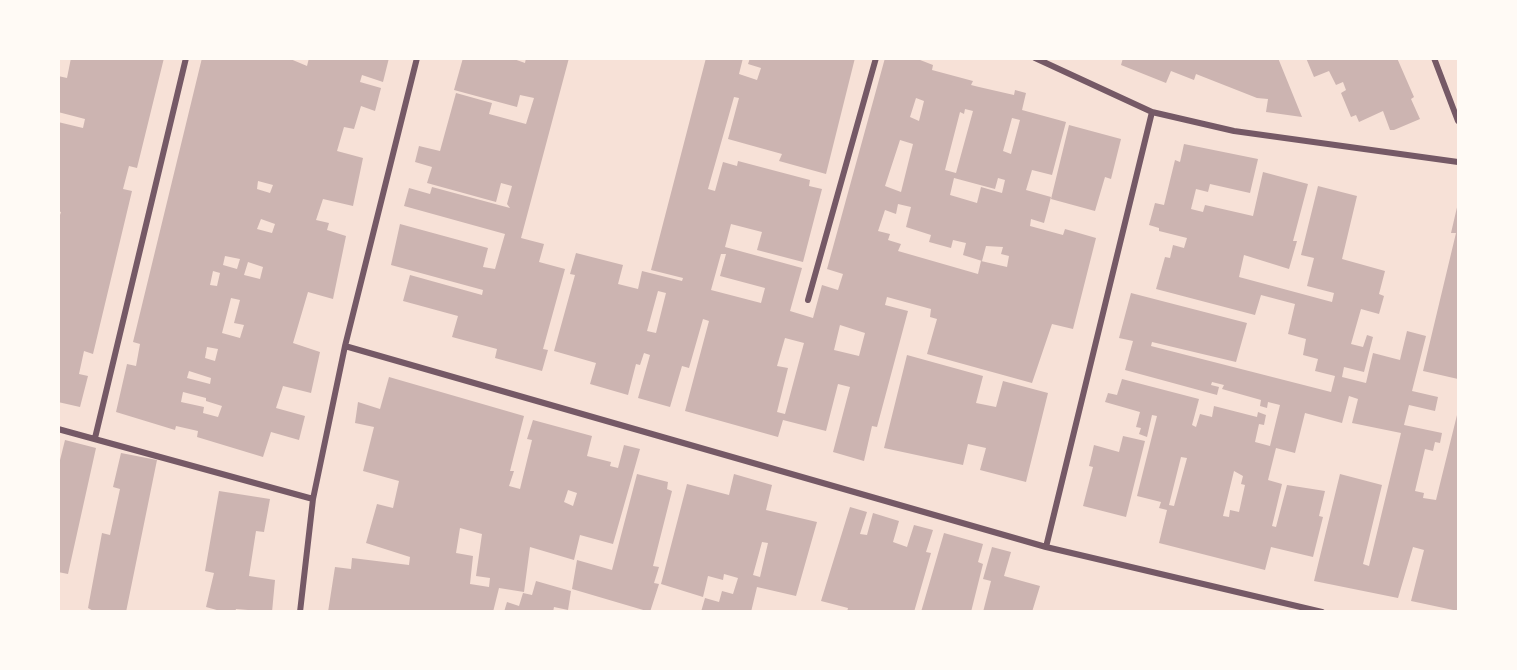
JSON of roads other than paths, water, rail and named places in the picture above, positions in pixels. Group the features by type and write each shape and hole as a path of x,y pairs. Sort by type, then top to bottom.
{"street":[{"path":"95,438 186,58"},
{"path":"300,612 313,499 345,346 417,58"},
{"path":"808,300 876,58"},
{"path":"1035,58 1050,61 1152,112 1234,131 1458,162"},
{"path":"1434,58 1458,121"},
{"path":"1046,547 1152,112"},
{"path":"345,346 1046,547 1322,612"},
{"path":"58,429 313,499"}]}
